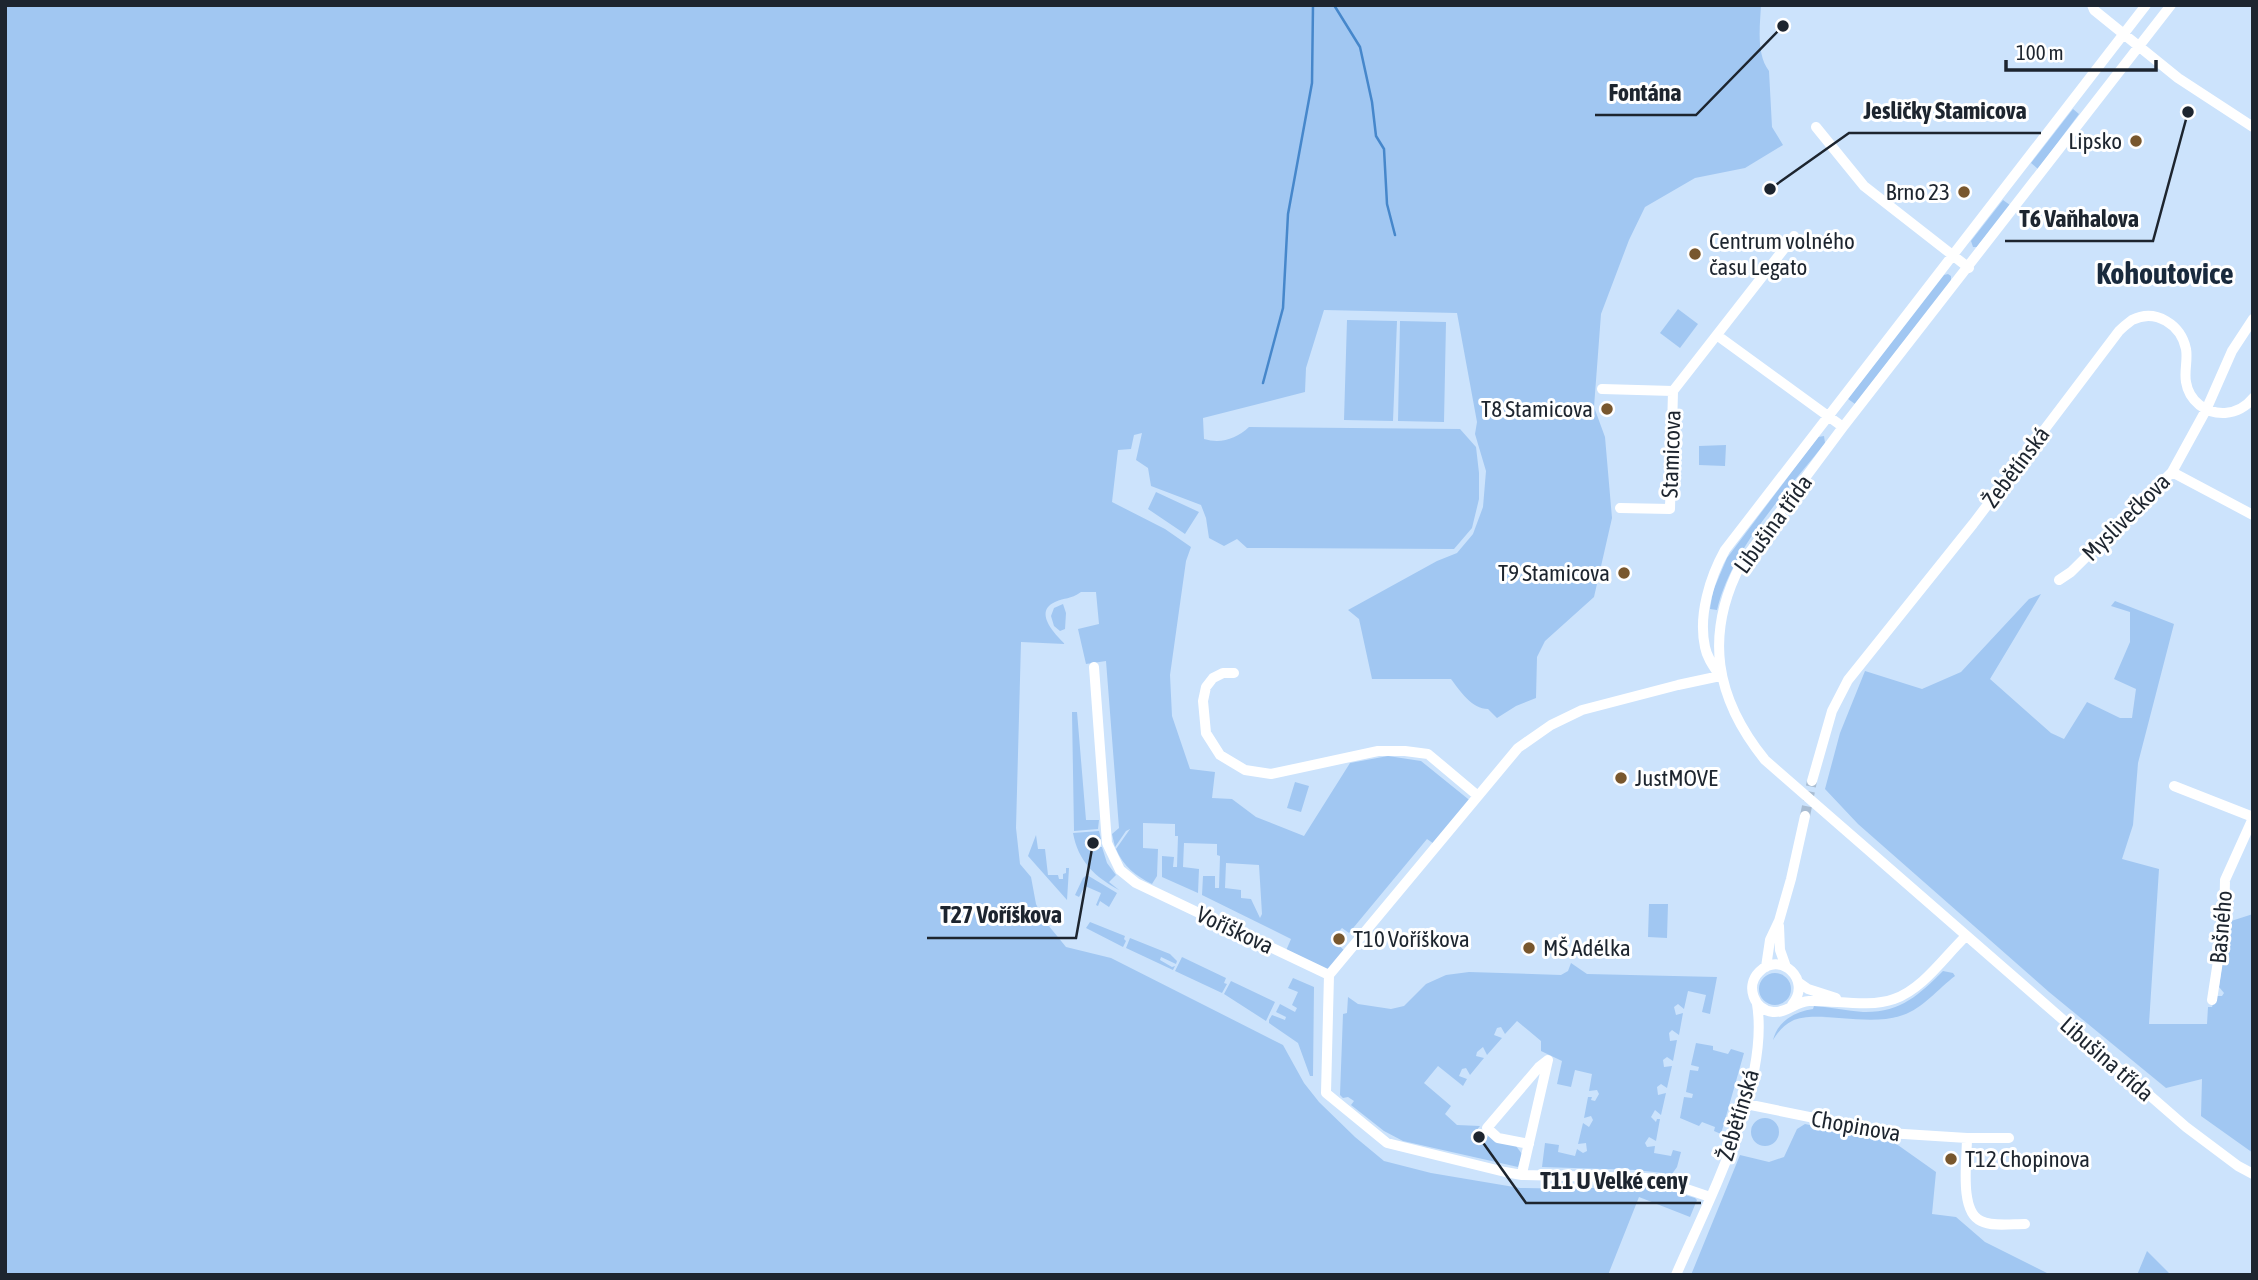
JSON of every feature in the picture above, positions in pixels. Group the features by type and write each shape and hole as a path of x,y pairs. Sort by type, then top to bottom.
{"street":[{"path":"2092,5 2094,10 2178,78 2253,127"},
{"name":"Libušina třída","path":"2146,5 1726,550 1718,563 1706,600 1705,640 1711,663 1720,676 1733,711 1765,760 2186,1127 2253,1174"},
{"name":"Libušina třída","path":"1720,676 1721,620 1730,585 1745,559 1843,427 2171,5"},
{"path":"1816,128 1864,186 1969,268"},
{"name":"Stamicova","path":"1620,508 1670,509 1673,391 1794,236"},
{"name":"Žebětínská","path":"1812,781 1832,712 1848,680 1973,524 2119,331 2133,320 2150,316 2161,318 2173,325 2182,337 2186,352 2189,394 2206,410"},
{"name":"Myslivečkova","path":"2059,580 2071,572 2172,472 2206,410 2232,351 2253,319"},
{"path":"1718,336 1843,427"},
{"name":"Stamicova","path":"1602,389 1673,391"},
{"path":"2206,410 2233,412 2253,398"},
{"path":"2172,472 2253,515"},
{"name":"Voříškova","path":"1094,667 1107,843 1120,870 1136,883 1329,975"},
{"path":"1234,673 1223,673 1213,678 1206,687 1203,701 1206,733 1220,755 1245,770 1271,774 1378,751 1428,754 1478,796"},
{"path":"1710,1197 1660,1180 1522,1175 1404,1149 1387,1143 1326,1093 1329,975 1518,748 1551,724 1582,710 1720,676"},
{"name":"Bašného","path":"2174,786 2253,817 2225,880 2224,922 2212,1000"},
{"path":"1766,967 1770,940 1779,921 1793,873 1805,816"},
{"path":"1779,921 1780,950 1786,967"},
{"path":"1793,1005 1799,994 1794,973 1786,967 1776,965 1766,967 1756,974 1752,993 1757,1004 1766,1010 1784,1011 1808,1001 1874,1003 1904,994 1917,986 1966,936"},
{"path":"1798,982 1808,989 1842,1001"},
{"name":"Žebětínská","path":"1676,1275 1737,1133 1746,1104 1760,1030 1757,1004"},
{"path":"1760,1030 1776,1012"},
{"path":"1522,1175 1529,1144 1545,1072 1548,1059 1487,1128 1498,1138 1529,1144"},
{"name":"Chopinova","path":"1746,1104 1888,1133 2009,1138"},
{"path":"1967,1138 1967,1203 1972,1216 1983,1223 2025,1224"}],"shaded area":[{"path":"5,5 1761,5 1760,48 1769,71 1772,127 1783,145 1745,168 1695,178 1645,207 1629,240 1601,314 1594,407 1605,437 1612,518 1594,597 1545,641 1537,657 1536,698 1497,718 1488,709 1472,703 1451,679 1372,679 1359,619 1348,610 1437,561 1457,553 1473,534 1483,507 1486,471 1475,434 1477,422 1457,313 1324,310 1306,368 1305,392 1203,418 1204,439 1216,441 1239,435 1249,427 1460,429 1476,447 1479,499 1472,528 1454,549 1247,548 1237,539 1224,546 1209,538 1201,505 1151,486 1148,468 1136,460 1142,433 1134,435 1131,449 1118,450 1112,502 1165,529 1191,547 1186,561 1170,675 1172,716 1190,769 1215,772 1212,798 1232,799 1256,817 1304,836 1350,763 1388,756 1421,761 1473,803 1437,846 1427,839 1349,933 1342,928 1332,939 1347,953 1329,975 1285,953 1291,939 1202,895 1203,876 1215,876 1215,888 1219,888 1220,856 1217,855 1217,844 1184,843 1183,867 1199,869 1198,893 1162,877 1162,856 1174,857 1173,867 1177,867 1178,836 1175,836 1175,824 1143,823 1143,848 1158,849 1157,876 1152,884 1122,861 1116,849 1130,829 1115,847 1112,834 1119,828 1106,661 1086,664 1078,629 1099,624 1096,592 1081,592 1055,602 1046,611 1048,623 1065,644 1021,642 1016,828 1020,864 1031,877 1036,904 1044,920 1066,947 1111,958 1283,1045 1304,1083 1319,1102 1384,1161 1431,1173 1520,1188 1582,1189 1645,1183 1695,1198 1697,1200 1690,1217 1639,1197 1608,1275 5,1275","holes":["1226,863 1259,865 1262,914 1260,918 1251,899 1241,898 1241,890 1225,888"]},
{"path":"2073,109 2079,114 2038,169 2031,163"},
{"path":"2003,200 2010,205 1977,247 1973,247 1971,241"},
{"path":"1948,274 1951,281 1855,404 1848,399 1944,275"},
{"path":"1678,309 1698,324 1680,348 1660,333"},
{"path":"1347,320 1397,321 1393,421 1344,420"},
{"path":"1400,321 1446,322 1444,422 1398,421"},
{"path":"1824,436 1825,443 1747,543 1724,587 1717,610 1710,609 1713,591 1727,558 1818,437"},
{"path":"1726,445 1725,466 1699,465 1699,446"},
{"path":"1156,492 1199,512 1185,534 1148,509"},
{"path":"2041,594 1990,679 2051,733 2064,739 2087,702 2120,718 2132,718 2136,689 2114,679 2130,642 2130,612 2111,606 2115,601 2174,624 2138,763 2133,825 2122,859 2159,869 2149,1024 2207,1024 2208,1007 2212,1007 2216,996 2222,996 2224,993 2219,987 2228,922 2253,914 2253,1153 2201,1116 2202,1079 2166,1088 2049,992 1858,824 1825,789 1840,733 1865,671 1922,689 1961,672 2029,599"},
{"path":"1063,604 1066,613 1065,629 1060,631 1054,626 1051,616 1054,608"},
{"path":"1072,712 1077,712 1086,820 1099,820 1098,829 1074,831"},
{"path":"1295,782 1309,786 1301,812 1287,808"},
{"path":"1099,831 1101,839 1090,840 1090,847 1102,847 1107,863 1116,875 1109,882 1119,890 1102,880 1089,867 1075,843 1073,833"},
{"path":"1036,835 1038,849 1045,849 1048,875 1058,875 1059,879 1063,879 1066,868 1069,868 1067,900 1028,856"},
{"path":"1087,875 1117,893 1109,907 1100,901 1098,906 1096,905 1101,893 1085,886 1079,897 1075,895"},
{"path":"1649,904 1668,904 1667,938 1648,937"},
{"path":"1090,922 1125,936 1123,947 1086,928"},
{"path":"1130,938 1170,954 1177,961 1176,964 1161,957 1160,960 1175,966 1173,970 1126,948"},
{"path":"1182,957 1226,978 1224,983 1227,984 1222,993 1175,971"},
{"path":"1571,963 1587,974 1717,977 1710,1014 1702,1012 1706,995 1688,991 1684,1009 1678,1004 1674,1007 1676,1015 1683,1013 1679,1035 1672,1030 1669,1033 1670,1041 1677,1040 1673,1061 1667,1057 1663,1060 1664,1067 1672,1066 1667,1088 1661,1084 1657,1087 1658,1095 1666,1093 1661,1115 1655,1110 1651,1117 1656,1122 1660,1119 1656,1141 1649,1137 1645,1143 1647,1147 1655,1146 1654,1153 1671,1156 1673,1150 1681,1152 1672,1174 1542,1167 1545,1143 1559,1145 1558,1152 1575,1156 1577,1149 1583,1153 1587,1151 1586,1143 1578,1144 1583,1123 1589,1127 1593,1120 1591,1116 1584,1118 1588,1097 1595,1101 1599,1094 1597,1090 1589,1091 1592,1074 1575,1070 1571,1087 1557,1084 1562,1061 1541,1051 1541,1041 1517,1021 1505,1034 1501,1027 1497,1028 1494,1035 1502,1038 1487,1055 1483,1047 1477,1052 1476,1056 1484,1058 1470,1075 1466,1068 1462,1069 1459,1076 1467,1079 1463,1086 1438,1066 1424,1083 1451,1106 1445,1114 1457,1125 1480,1126 1471,1137 1481,1145 1490,1134 1516,1146 1522,1154 1518,1167 1403,1141 1384,1131 1351,1105 1354,1101 1340,1095 1343,1014 1347,1013 1348,997 1358,1004 1391,1009 1404,1006 1426,984 1446,975 1469,972 1561,975 1568,971"},
{"path":"1943,971 1955,976 1924,1003 1903,1015 1874,1020 1802,1018 1786,1025 1773,1040 1783,1023 1799,1012 1813,1009 1814,1006 1863,1012 1888,1009 1917,995"},
{"path":"1775,973 1786,978 1791,989 1786,1000 1775,1005 1764,1000 1759,989 1764,978"},
{"path":"1293,978 1314,987 1313,1076 1310,1076 1298,1043 1269,1023 1272,1015 1285,1020 1286,1017 1276,1012 1280,1004 1295,1012 1297,1008 1292,1005 1298,992 1288,988"},
{"path":"1231,981 1275,1002 1266,1021 1224,994"},
{"path":"1696,1043 1713,1046 1713,1050 1728,1054 1731,1049 1744,1053 1721,1134 1714,1131 1715,1127 1702,1122 1699,1126 1680,1118 1684,1097 1692,1098 1693,1094 1686,1092 1690,1070 1698,1071 1699,1067 1691,1065"},
{"path":"1765,1118 1775,1122 1779,1132 1775,1142 1765,1146 1755,1142 1751,1132 1755,1122"},
{"path":"1805,1124 1895,1143 1936,1172 1932,1214 1956,1217 1985,1242 2051,1275 1691,1275 1740,1155 1769,1162 1784,1157 1797,1129"},
{"path":"2147,1251 2171,1275 2137,1275"}],"waterway":[{"path":"1263,383 1283,308 1288,214 1312,83 1313,5"},
{"path":"1334,5 1360,47 1376,136 1384,149 1387,204 1395,235"}],"tunnel":[{"path":"1805,816 1812,781"}],"place":[{"name":"Fontána","path":"1783,26"},
{"name":"T6 Vaňhalova","path":"2188,112"},
{"name":"Lipsko","path":"2136,141"},
{"name":"Jesličky Stamicova","path":"1770,189"},
{"name":"Brno 23","path":"1964,192"},
{"name":"Centrum volného času Legato","path":"1695,254"},
{"name":"T8 Stamicova","path":"1607,409"},
{"name":"T9 Stamicova","path":"1624,573"},
{"name":"JustMOVE","path":"1621,778"},
{"name":"T27 Voříškova","path":"1093,843"},
{"name":"T10 Voříškova","path":"1339,939"},
{"name":"MŠ Adélka","path":"1529,948"},
{"name":"T11 U Velké ceny","path":"1479,1137"},
{"name":"T12 Chopinova","path":"1951,1159"}],"district":[{"name":"Kohoutovice","path":"2165,273"}]}
